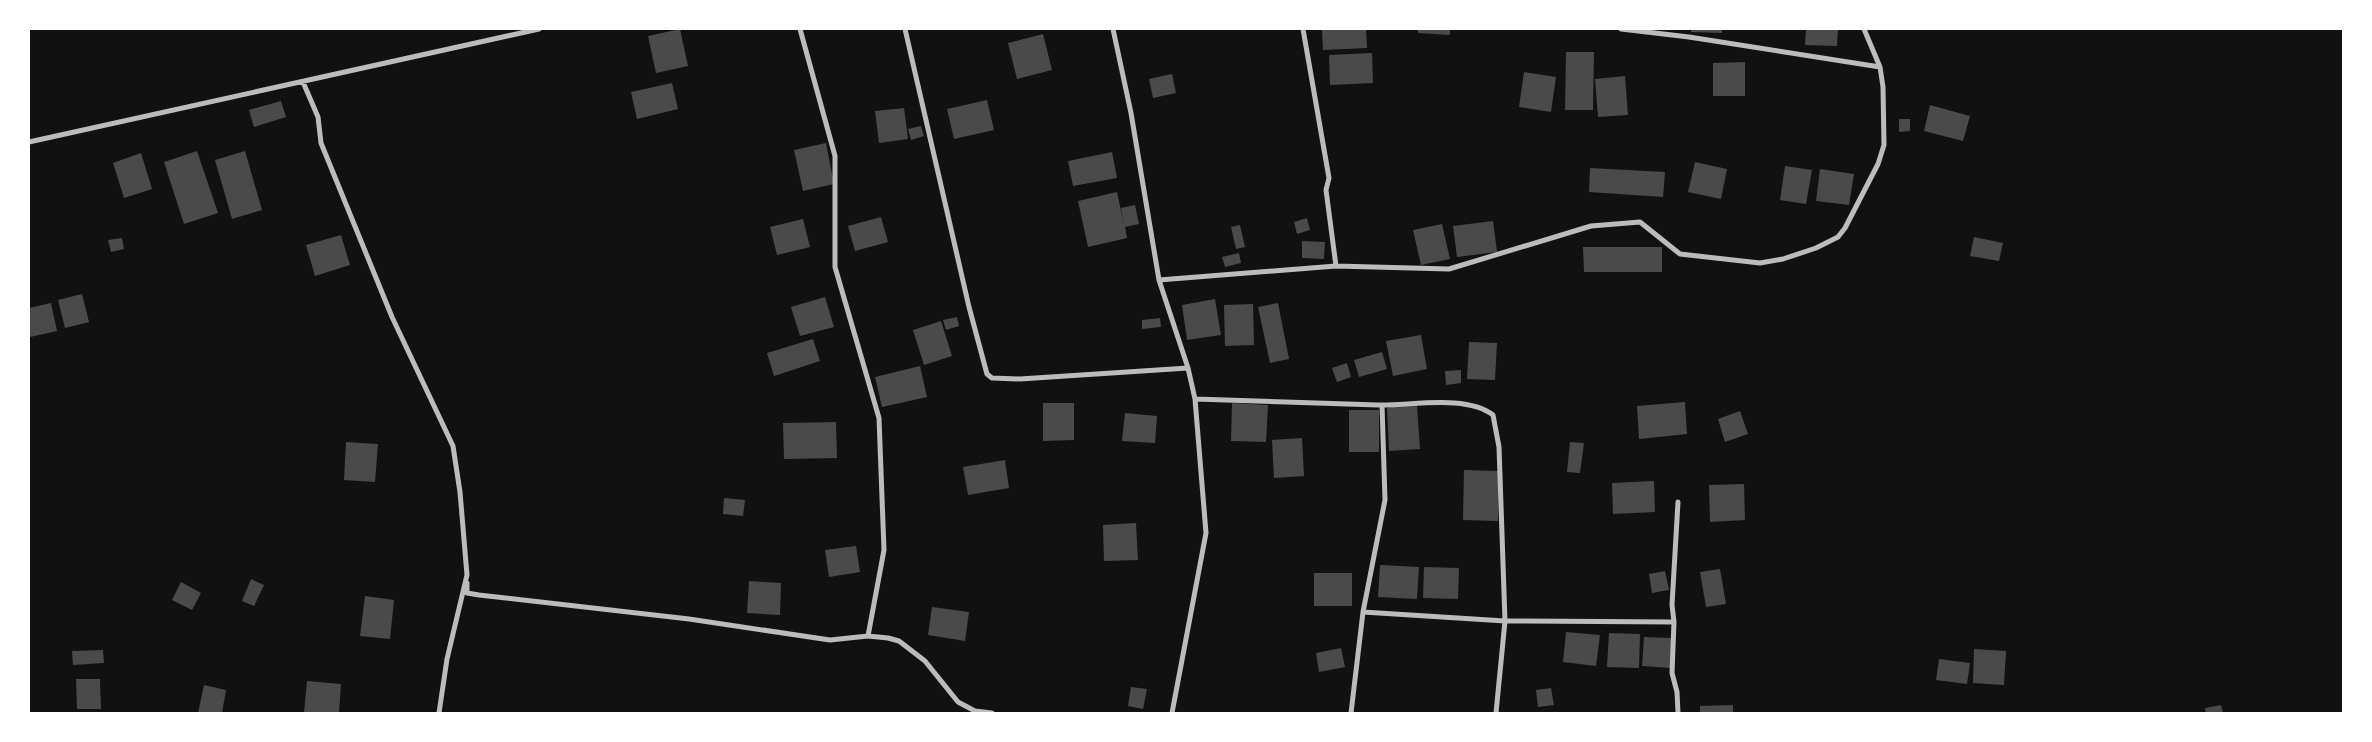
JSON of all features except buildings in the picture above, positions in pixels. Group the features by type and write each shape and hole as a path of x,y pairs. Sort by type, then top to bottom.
{"street":[{"path":"29,142 539,29"},
{"path":"800,29 835,156 835,267 879,418 884,550 868,636"},
{"path":"905,29 967,298 987,374 992,378 1020,379 1188,368"},
{"path":"1113,29 1131,113 1159,280 1188,368 1195,399 1206,533 1172,713"},
{"path":"1303,29 1329,178 1326,190 1336,266"},
{"path":"1621,29 1689,37 1880,67"},
{"path":"1159,280 1336,266 1449,269 1591,226 1640,222 1680,254 1760,263 1783,259 1816,248 1838,237 1845,228 1878,164 1884,145 1883,86 1880,67 1864,29"},
{"path":"303,82 318,117 321,143 384,298 453,446 460,492 467,593 689,619 830,640 868,636 888,638 899,642 925,660 958,702 975,711 992,713"},
{"path":"1195,399 1382,405 1427,401 1468,405 1487,410 1494,415 1499,446 1505,621 1496,713"},
{"path":"1352,713 1363,612 1385,500 1382,405"},
{"path":"1678,502 1672,605 1674,622 1672,674 1677,692 1678,713"},
{"path":"439,713 447,659 467,575"},
{"path":"1363,612 1505,621 1674,622"}]}
